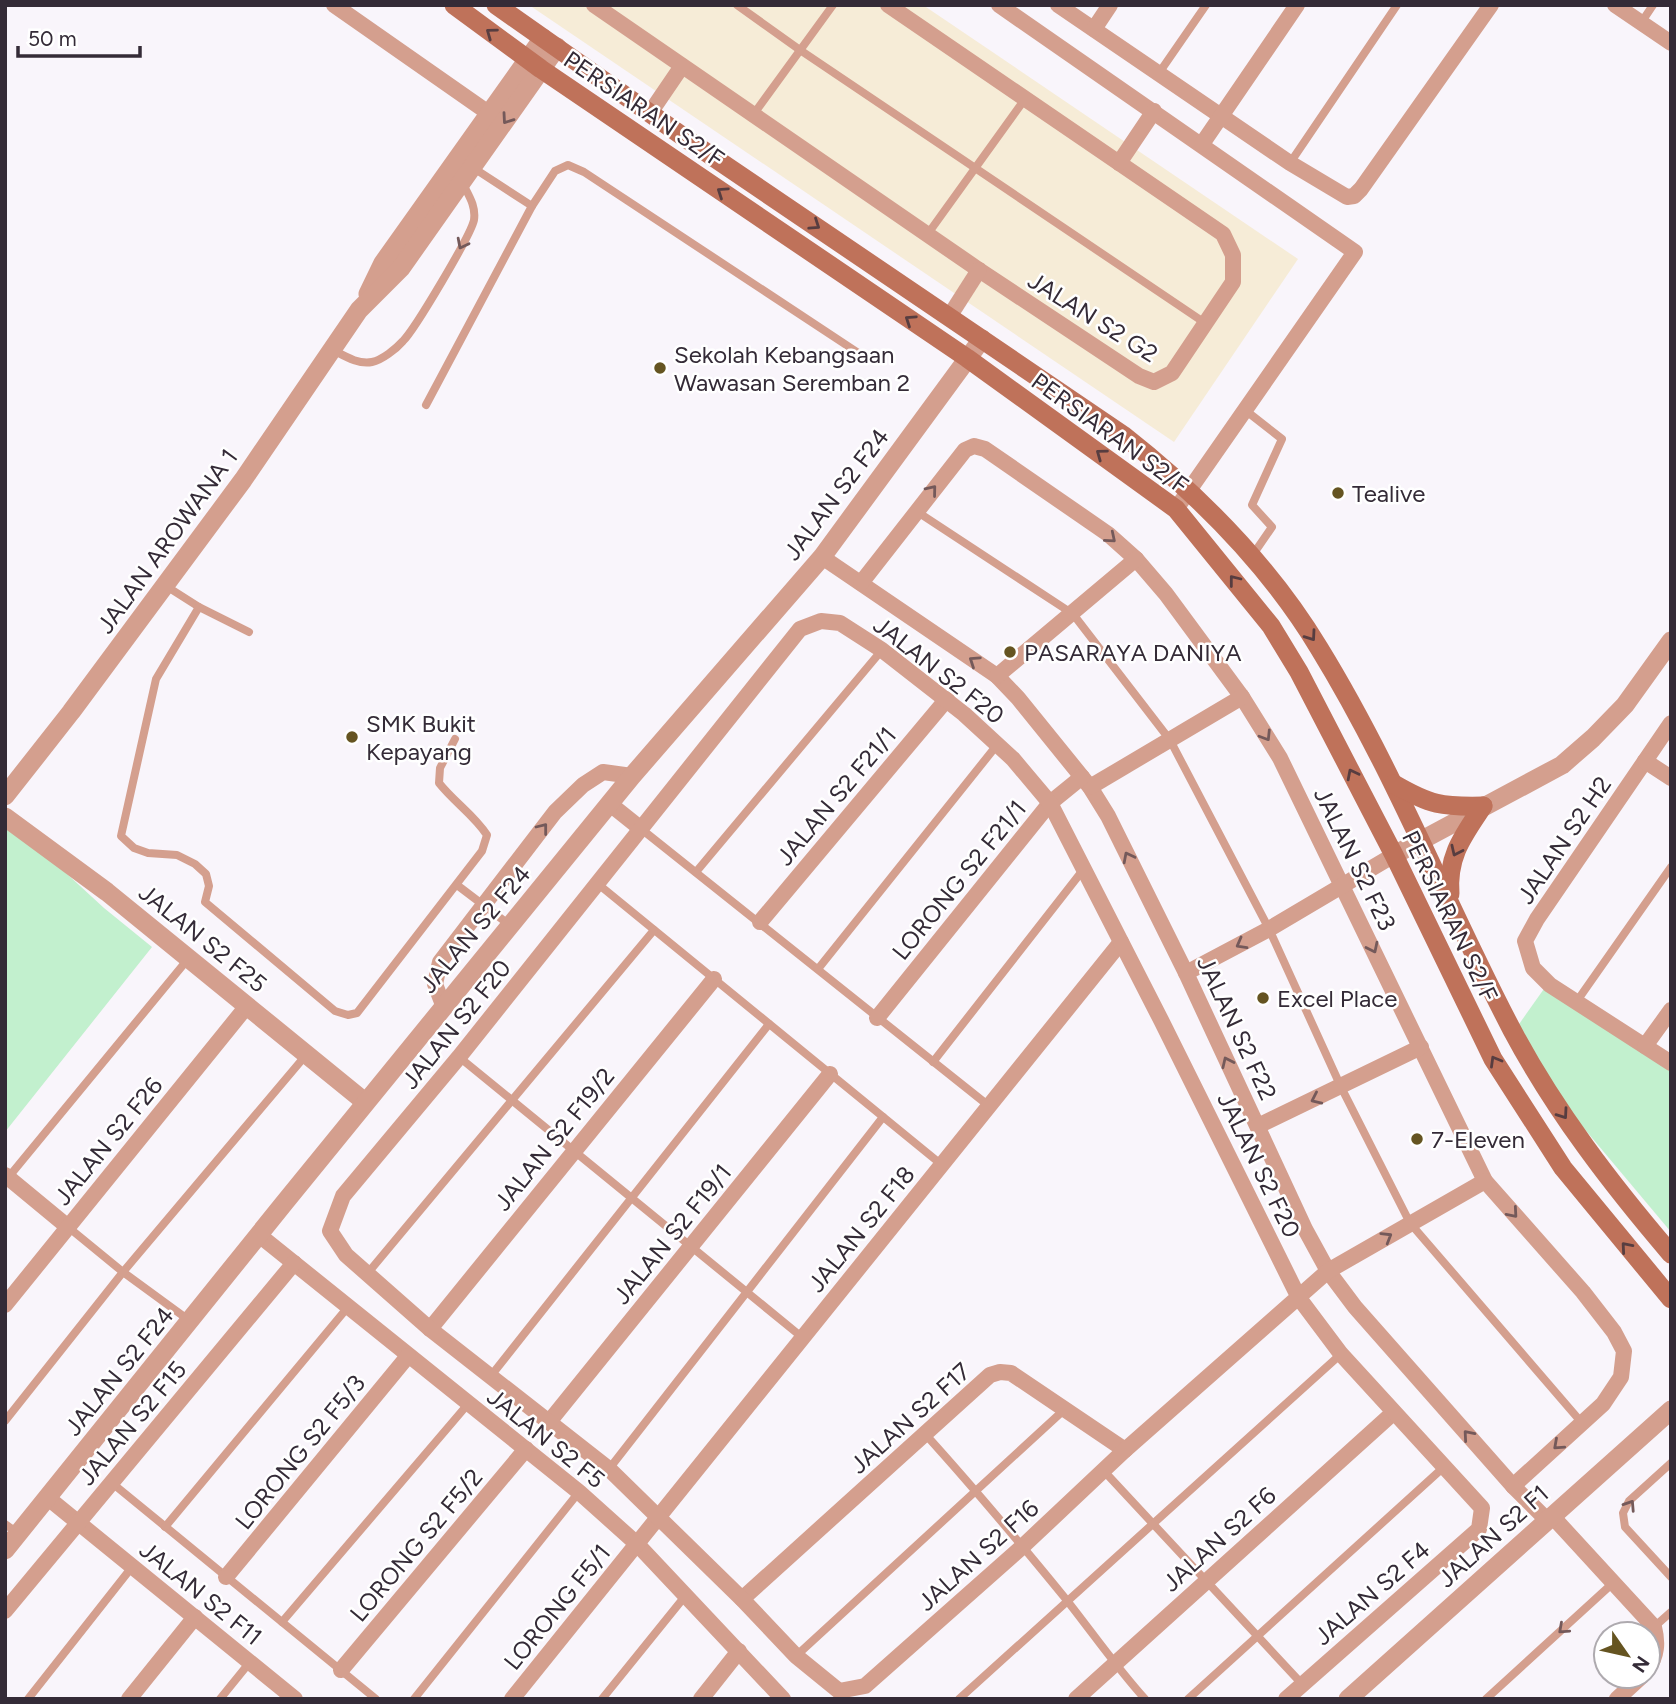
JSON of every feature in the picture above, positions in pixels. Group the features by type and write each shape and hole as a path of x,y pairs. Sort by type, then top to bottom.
{"main road":[{"name":"PERSIARAN S2/F","path":"454,5 535,65 967,359 1176,509 1271,626 1305,684 1394,855 1493,1059 1563,1168 1671,1299"},
{"name":"PERSIARAN S2/F","path":"496,5 1123,436 1189,489 1252,556 1318,646 1394,784 1512,1031 1548,1093 1615,1187 1671,1254"},
{"path":"1394,784 1433,804 1446,807 1483,806"},
{"path":"1450,902 1451,862 1465,833 1483,806"}],"street":[{"path":"334,5 490,114"},
{"name":"JALAN S2 G2","path":"594,5 979,271 1139,376 1154,382 1171,373 1233,282 1233,255 1223,234 888,5"},
{"path":"999,5 1355,252 1176,509"},
{"path":"1058,5 1290,163 1347,197 1354,196 1361,189 1490,5"},
{"path":"1094,29 1110,5"},
{"path":"1202,144 1297,5"},
{"path":"1615,5 1671,43"},
{"name":"JALAN AROWANA 1","path":"5,796 243,481 359,310 383,263 464,169 550,43"},
{"name":"JALAN AROWANA 1","path":"464,169 490,114 535,65"},
{"path":"650,113 682,66"},
{"path":"1119,163 1154,111"},
{"path":"949,317 979,271"},
{"name":"JALAN S2 F24","path":"5,1550 12,1529 48,1498 443,1005 511,926 632,776 822,556 982,339"},
{"name":"JALAN S2 F23","path":"861,583 965,450 974,446 985,449 1108,534 1136,559 1166,594 1242,697 1280,758 1485,1181 1583,1292 1614,1332 1624,1351 1620,1377 1603,1404 1513,1486"},
{"name":"JALAN S2 F22","path":"822,556 997,676 1086,782 1108,816 1186,973 1328,1272 1355,1307 1513,1486 1550,1518 1647,1620"},
{"path":"997,676 1136,559"},
{"name":"JALAN S2 F20","path":"549,1422 430,1329 366,1274 346,1255 330,1231 343,1196 598,884 800,629 821,621 840,623 882,650 947,699 997,745 1051,803 1299,1298 1340,1354 1482,1508 1482,1517"},
{"path":"1186,973 1269,929 1419,840 1562,765 1625,705 1671,641"},
{"name":"LORONG S2 F21/1","path":"877,1018 1051,803 1086,782 1170,740 1242,697"},
{"name":"JALAN S2 F21/1","path":"760,922 947,699"},
{"name":"JALAN S2 H2","path":"1577,1002 1550,985 1533,968 1525,942 1537,919 1671,723"},
{"path":"1645,761 1671,778"},
{"path":"443,1005 435,984 440,962 555,812 583,785 603,772 632,776"},
{"path":"610,804 640,828"},
{"name":"JALAN S2 F25","path":"5,817 107,892 365,1102"},
{"name":"JALAN S2 F18","path":"637,1544 1121,942"},
{"name":"JALAN S2 F19/2","path":"430,1329 714,979"},
{"path":"1577,1002 1671,1063"},
{"name":"JALAN S2 F26","path":"5,1305 247,1006"},
{"path":"1645,1046 1671,1010"},
{"path":"1258,1126 1421,1047"},
{"name":"JALAN S2 F19/1","path":"549,1422 830,1074"},
{"path":"6,1178 68,1227"},
{"name":"JALAN S2 F16","path":"549,1422 610,1469 796,1656 839,1691 865,1686 1022,1547 1125,1450 1328,1272 1485,1181"},
{"name":"JALAN S2 F5","path":"259,1235 579,1492 637,1544 783,1699"},
{"name":"JALAN S2 F15","path":"5,1612 293,1263"},
{"name":"LORONG S2 F5/3","path":"226,1577 408,1356"},
{"name":"JALAN S2 F17","path":"742,1599 990,1376 1000,1372 1011,1373 1125,1450"},
{"name":"JALAN S2 F1","path":"1351,1698 1671,1410"},
{"name":"JALAN S2 F6","path":"1076,1699 1393,1413"},
{"name":"LORONG S2 F5/2","path":"341,1670 526,1449"},
{"name":"JALAN S2 F11","path":"48,1498 295,1699"},
{"name":"JALAN S2 F4","path":"1286,1699 1479,1529 1482,1517"},
{"name":"LORONG F5/1","path":"512,1699 637,1544"},
{"path":"129,1699 195,1618"},
{"path":"701,1699 739,1651"}],"lane":[{"path":"737,5 1205,323"},
{"path":"753,115 833,5"},
{"path":"1159,72 1206,5"},
{"path":"1290,163 1397,5"},
{"path":"1641,23 1653,5"},
{"path":"927,235 1025,99"},
{"path":"426,405 531,206 555,171 568,165 584,172 866,358"},
{"path":"464,169 531,206"},
{"path":"331,349 350,359 372,362 391,352 405,340 474,221 474,206 464,169"},
{"path":"1245,410 1282,439 1252,505 1272,527 1252,556"},
{"path":"916,511 1073,614 1170,740 1269,929 1341,1087 1410,1223 1582,1423"},
{"path":"165,585 199,607 249,632"},
{"path":"199,607 156,679 121,836 134,848 149,853 177,855 195,864 206,874 209,886 205,902 335,1011 348,1015 356,1013 482,851 487,835 478,821 439,783 440,768 455,739"},
{"path":"696,872 882,650"},
{"path":"818,969 997,745"},
{"path":"640,828 989,1107"},
{"path":"1577,1002 1671,867"},
{"path":"933,1062 1083,870"},
{"path":"598,884 942,1165"},
{"path":"457,885 511,926"},
{"path":"366,1274 654,930"},
{"path":"6,1178 189,958"},
{"path":"491,1377 769,1024"},
{"path":"5,1421 123,1272 306,1055"},
{"path":"458,1057 803,1338"},
{"path":"610,1469 883,1117"},
{"path":"68,1227 190,1321"},
{"path":"165,1527 348,1307"},
{"path":"959,1699 1340,1354"},
{"path":"282,1622 468,1404"},
{"path":"796,1656 1065,1409"},
{"path":"926,1435 976,1491 1067,1601 1114,1665 1145,1699"},
{"path":"1671,1463 1629,1501 1623,1513 1625,1527 1671,1577"},
{"path":"1188,1699 1445,1466"},
{"path":"1103,1470 1302,1684"},
{"path":"112,1483 376,1699"},
{"path":"414,1699 579,1492"},
{"path":"28,1699 132,1567"},
{"path":"1486,1699 1613,1583"},
{"path":"602,1699 686,1595"},
{"path":"220,1699 250,1662"}],"shaded area":[{"path":"529,5 923,5 1298,259 1174,442"}],"green space":[{"path":"5,817 104,908 152,947 5,1132"},
{"path":"1546,986 1671,1065 1671,1232 1551,1089 1517,1027"}],"place":[{"name":"Sekolah Kebangsaan Wawasan Seremban 2","path":"660,368"},
{"name":"Tealive","path":"1338,493"},
{"name":"PASARAYA DANIYA","path":"1010,652"},
{"name":"SMK Bukit Kepayang","path":"352,737"},
{"name":"Excel Place","path":"1263,998"},
{"name":"7-Eleven","path":"1417,1139"}]}
